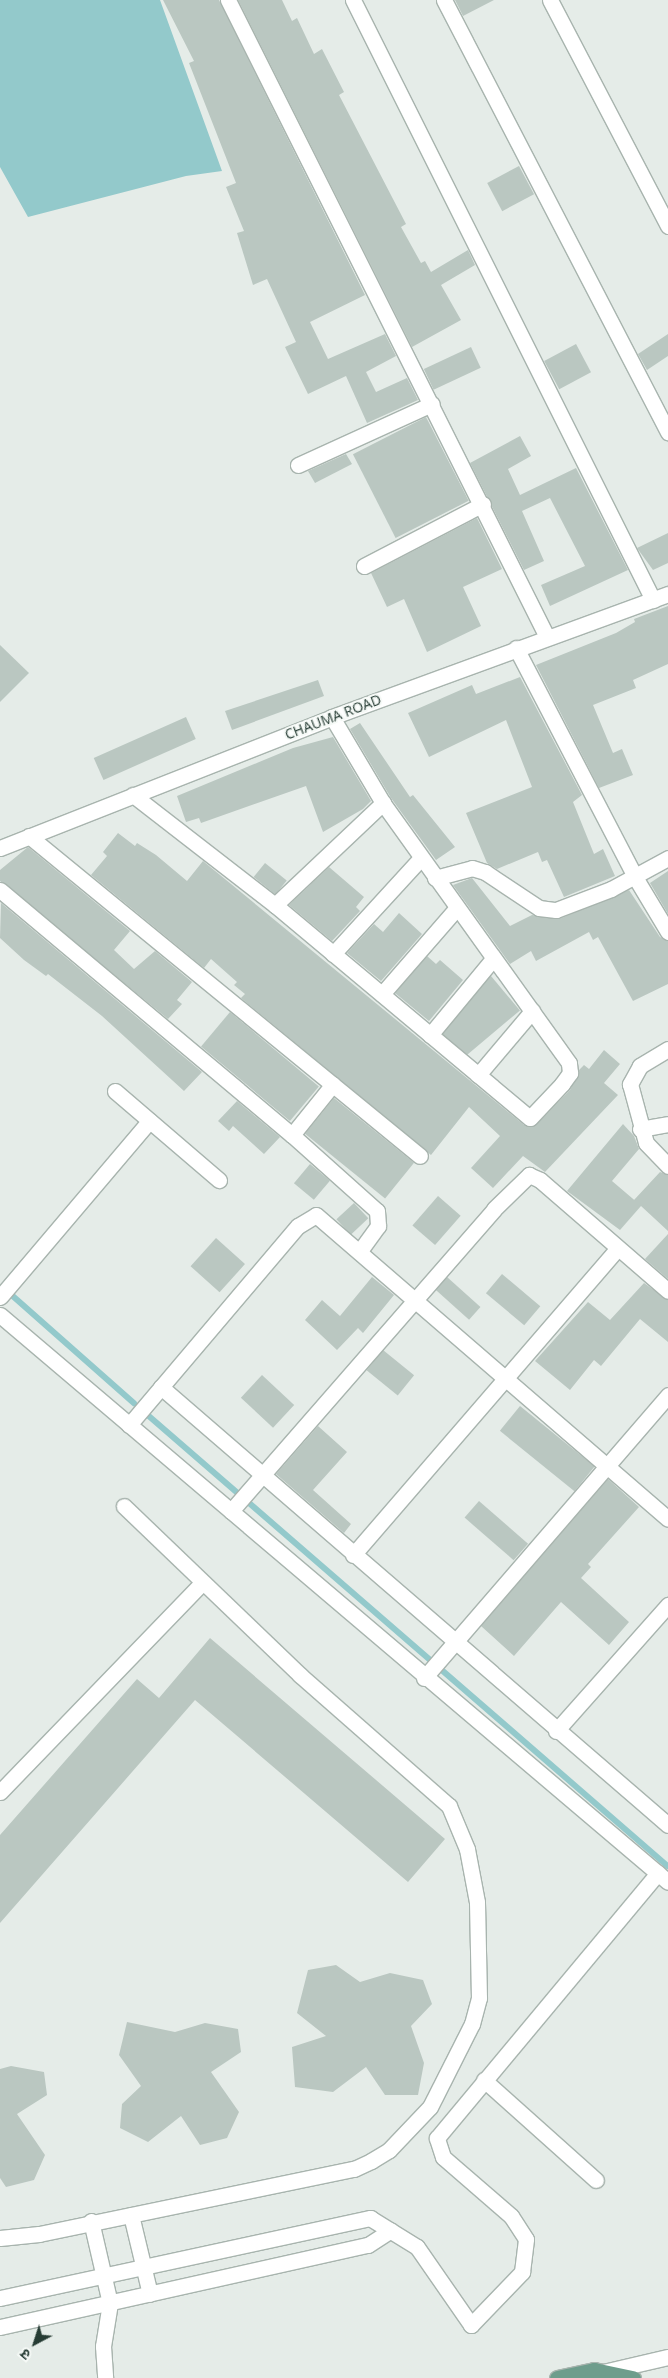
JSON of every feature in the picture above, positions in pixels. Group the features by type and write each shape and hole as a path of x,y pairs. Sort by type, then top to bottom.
{"main road":[{"path":"557,2378 603,2372 633,2378"}],"street":[{"path":"228,0 483,504 547,637"},
{"path":"353,0 653,600"},
{"path":"444,0 668,432"},
{"path":"550,0 668,226"},
{"path":"298,465 432,404"},
{"path":"364,566 483,504"},
{"name":"CHAUMA ROAD","path":"0,848 332,717 516,648 668,594"},
{"path":"516,648 635,877 668,932"},
{"path":"133,795 275,905 530,1118 570,1073 569,1063 532,1011 492,960 383,803 332,717"},
{"path":"275,905 383,803"},
{"path":"29,836 420,1156"},
{"path":"333,954 421,858"},
{"path":"435,878 472,868 485,872 539,908 556,910 635,877 668,858"},
{"path":"0,890 292,1135 376,1211 378,1226 360,1251"},
{"path":"382,994 456,909"},
{"path":"430,1035 492,960"},
{"path":"478,1075 532,1011"},
{"path":"668,1049 640,1066 630,1084 640,1129 646,1144 668,1166"},
{"path":"292,1135 333,1084"},
{"path":"115,1091 219,1180"},
{"path":"0,1297 150,1121"},
{"path":"640,1129 668,1124"},
{"path":"231,1511 514,1187 529,1175 540,1180 617,1249 668,1291"},
{"path":"129,1425 306,1218 316,1215 417,1300 668,1519"},
{"path":"354,1555 617,1249"},
{"path":"0,1315 427,1675 663,1878 442,2130 438,2147 451,2166 520,2226 526,2239 522,2272 471,2325 417,2247 370,2218 0,2298"},
{"path":"162,1387 556,1732 668,1826"},
{"path":"427,1675 453,1642 668,1395"},
{"path":"0,2238 131,2214 354,2169 371,2161 388,2150 430,2107 472,2024 479,1998 477,1902 467,1849 449,1806 348,1719 202,1583 124,1506"},
{"path":"0,1792 202,1583"},
{"path":"556,1732 668,1605"},
{"path":"484,2080 596,2180"},
{"path":"131,2214 150,2294"},
{"path":"91,2221 110,2303 103,2346 105,2378"},
{"path":"0,2326 368,2245 391,2230"},
{"path":"603,2372 668,2357"}],"water":[{"path":"0,0 160,0 222,171 186,176 28,217 0,167"}],"building":[{"path":"163,0 219,0 365,295 310,322 328,359 385,334 396,356 366,372 376,392 407,378 418,400 367,423 346,376 308,394 285,347 296,342 267,279 253,285 237,233 244,231 226,187 236,183 189,63 194,61"},
{"path":"238,0 282,0 292,21 297,18 314,54 322,49 344,92 339,95 406,224 401,227 421,263 425,261 431,272 468,250 475,265 441,285 461,320 412,347"},
{"path":"455,0 494,0 463,16"},
{"path":"519,166 534,194 502,211 487,183"},
{"path":"668,334 668,356 647,370 638,354"},
{"path":"576,344 591,372 559,389 544,361"},
{"path":"471,347 481,368 434,390 424,369"},
{"path":"426,417 469,501 396,538 353,454"},
{"path":"520,436 531,456 508,469 520,495 576,468 628,570 550,606 541,585 585,566 550,498 522,511 544,561 524,570 470,463"},
{"path":"346,454 352,464 315,483 308,471"},
{"path":"477,518 502,569 463,587 481,626 427,652 404,599 387,607 371,573"},
{"path":"668,533 668,563 653,570 637,548"},
{"path":"668,606 668,664 633,680 636,688 593,705 613,753 622,749 633,775 599,788 536,665 616,633 635,622 634,619"},
{"path":"0,645 29,673 0,702"},
{"path":"520,677 582,795 573,802 594,854 603,849 615,876 564,897 547,860 542,862 538,852 497,869 487,863 466,813 532,787 506,720 429,757 408,713 472,685 476,694"},
{"path":"318,680 324,696 232,730 225,711"},
{"path":"186,717 196,739 103,780 94,758"},
{"path":"360,723 410,797 413,795 455,847 436,860 391,798 350,729"},
{"path":"333,737 371,801 363,809 323,832 306,786 201,823 199,818 186,822 177,796 293,748"},
{"path":"118,833 135,846 137,843 156,855 187,881 203,861 524,1125 537,1124 570,1090 579,1070 584,1065 589,1069 604,1050 620,1064 604,1083 618,1095 545,1172 523,1156 493,1188 471,1168 500,1136 469,1107 431,1155 241,998 245,994 234,985 237,982 211,959 204,968 91,875 107,856 103,852"},
{"path":"28,847 130,931 114,950 134,969 155,951 192,982 177,1000 182,1004 168,1019 0,881 0,870"},
{"path":"265,863 287,881 275,895 254,877"},
{"path":"329,867 364,897 356,907 360,911 332,941 289,905"},
{"path":"668,871 668,914 650,883"},
{"path":"472,878 510,926 532,915 559,919 629,890 660,937 668,941 668,984 633,1001 598,937 593,940 589,932 536,961 531,951 510,964 453,885"},
{"path":"1,903 202,1072 184,1091 102,1016 48,974 46,976 24,960 0,938"},
{"path":"399,913 422,934 381,981 347,953 374,924 383,932"},
{"path":"427,956 436,964 440,960 463,980 429,1021 395,993"},
{"path":"491,976 520,1010 462,1059 434,1024"},
{"path":"230,1012 319,1087 290,1121 201,1046"},
{"path":"334,1098 414,1163 385,1199 305,1134"},
{"path":"237,1101 280,1137 264,1154 233,1126 229,1131 218,1121"},
{"path":"623,1124 634,1136 639,1149 612,1181 634,1200 660,1172 668,1175 668,1231 641,1206 620,1230 567,1191"},
{"path":"310,1164 330,1181 314,1200 294,1183"},
{"path":"438,1196 461,1216 435,1245 412,1225"},
{"path":"354,1203 368,1218 351,1235 336,1219"},
{"path":"668,1234 668,1279 645,1259"},
{"path":"216,1238 245,1264 220,1292 191,1266"},
{"path":"502,1274 540,1306 524,1325 486,1293"},
{"path":"372,1277 394,1295 363,1333 358,1328 337,1350 305,1320 322,1300 340,1316"},
{"path":"447,1277 480,1307 469,1320 436,1290"},
{"path":"644,1283 668,1300 668,1342 640,1319 601,1366 594,1360 570,1390 535,1361 588,1302 610,1320"},
{"path":"383,1350 414,1375 398,1395 367,1370"},
{"path":"262,1375 294,1405 273,1428 241,1398"},
{"path":"520,1406 595,1466 574,1491 500,1431"},
{"path":"318,1426 347,1452 313,1490 351,1524 344,1533 276,1474"},
{"path":"608,1479 639,1507 588,1564 591,1567 581,1578 629,1622 609,1645 561,1602 514,1656 481,1626"},
{"path":"479,1501 528,1544 514,1560 465,1518"},
{"path":"210,1638 445,1839 408,1882 195,1700 0,1923 0,1835 137,1679 159,1698"},
{"path":"336,1965 360,1982 390,1973 423,1980 432,2004 411,2026 424,2063 418,2095 385,2095 366,2067 333,2092 295,2087 292,2047 326,2036 297,2013 308,1970"},
{"path":"127,2022 175,2032 205,2023 238,2029 241,2052 211,2072 239,2112 227,2138 200,2145 181,2116 148,2142 120,2128 122,2104 141,2086 119,2055"},
{"path":"11,2066 44,2072 47,2095 17,2114 45,2155 34,2180 6,2187 0,2178 0,2069"}],"waterway":[{"path":"12,1295 134,1403"},
{"path":"148,1415 668,1866"}]}
